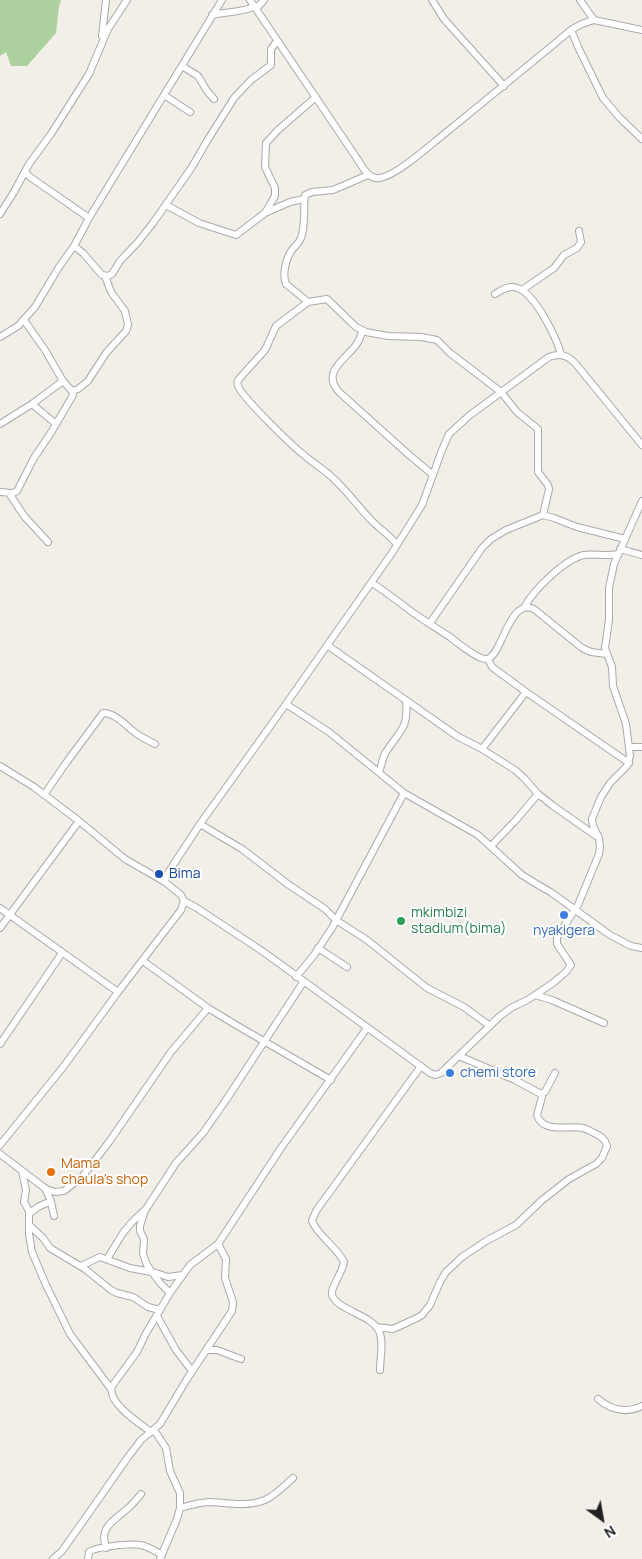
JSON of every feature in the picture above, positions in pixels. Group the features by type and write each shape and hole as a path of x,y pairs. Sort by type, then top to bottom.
{"street":[{"path":"101,42 106,0"},
{"path":"0,214 24,172 89,74 101,42 114,18 127,0"},
{"path":"0,337 18,326 35,307 74,246 89,218 222,0"},
{"path":"250,0 368,175 373,178 380,178 397,170 423,151 571,30 586,21 594,20 642,30"},
{"path":"212,14 255,8 264,0"},
{"path":"432,0 449,24 504,86"},
{"path":"580,0 594,20"},
{"path":"571,30 578,49 603,98 619,117 642,139"},
{"path":"74,246 83,253 98,273 105,276 112,274 166,205 192,167 230,104 247,84 270,65 271,49 277,40"},
{"path":"182,66 198,76 214,99"},
{"path":"164,95 190,112"},
{"path":"265,213 275,196 276,188 265,167 266,144 278,130 316,97"},
{"path":"24,172 89,218"},
{"path":"308,302 286,284 284,276 289,255 301,237 305,195 333,190 368,175"},
{"path":"166,205 199,223 236,236 265,213 290,202 304,199"},
{"path":"522,290 554,268 564,255 577,248 581,242 579,231"},
{"path":"72,391 88,381 106,353 126,331 128,326 124,310 111,292 105,276"},
{"path":"496,294 504,288 511,287 522,290 530,296 552,330 561,354"},
{"path":"398,545 375,524 336,480 303,455 238,388 237,383 239,379 265,350 276,326 308,302 327,299 362,331 388,336 421,337 437,340 450,353 501,392 517,412 538,429 538,472 549,489 543,515"},
{"path":"0,492 14,493 17,491 34,458 72,396 72,391 63,381 45,350 24,320"},
{"path":"362,331 356,344 336,368 333,374 334,385 339,392 433,475"},
{"path":"165,882 166,876 200,824 398,545 422,505 446,440 470,415 549,357 561,354 575,363 642,445"},
{"path":"0,424 32,404 63,381"},
{"path":"32,404 56,424"},
{"path":"9,493 24,516 48,542"},
{"path":"184,902 197,908 265,953 435,1075 439,1074 511,1008 535,996 564,974 570,968 570,963 557,944 556,939 575,910 599,854 599,838 592,821 595,811 610,783 629,763 630,747 626,724 613,686 612,667 605,648 609,588 614,564 642,501"},
{"path":"430,623 482,548 491,539 506,530 543,515 578,527 625,539"},
{"path":"488,659 494,654 509,625 541,584 574,558 587,554 606,556 619,552 642,555"},
{"path":"372,583 478,656 488,659 492,667 629,763"},
{"path":"524,608 534,609 582,648 591,652 607,654"},
{"path":"327,645 457,736 515,770 525,778 538,794 599,838"},
{"path":"482,749 526,692"},
{"path":"379,772 385,753 404,726 407,717 406,700"},
{"path":"286,704 330,732 404,792 465,827 491,846 522,875 619,940 631,946 642,948"},
{"path":"44,795 103,713 108,713 155,744"},
{"path":"630,747 642,747"},
{"path":"0,766 79,821 125,859 165,882 182,895 184,902 181,910 64,1066 0,1145"},
{"path":"296,976 318,948 336,920 404,792"},
{"path":"491,846 538,794"},
{"path":"0,928 79,821"},
{"path":"200,824 242,849 289,886 325,909 336,920 367,940 427,988 456,1002 490,1026"},
{"path":"0,908 62,954 118,992"},
{"path":"318,948 347,967"},
{"path":"0,1044 62,954"},
{"path":"142,961 208,1008 331,1080"},
{"path":"107,1259 123,1233 146,1208 176,1164 203,1133 304,982"},
{"path":"535,996 552,1000 604,1023"},
{"path":"0,1154 45,1188 55,1192 64,1191 82,1177 109,1142 171,1052 208,1008"},
{"path":"111,1388 137,1352 170,1293 194,1261 218,1244 281,1148 367,1028"},
{"path":"459,1056 515,1080 541,1094"},
{"path":"380,1370 380,1336 376,1327 338,1303 333,1297 332,1290 344,1262 312,1221 316,1211 421,1066"},
{"path":"541,1094 545,1092 555,1072"},
{"path":"376,1327 393,1329 417,1318 426,1311 446,1272 462,1257 486,1241 516,1225 541,1201 569,1179 596,1164 602,1158 607,1146 604,1138 582,1128 550,1126 541,1123 537,1115 542,1098 541,1094"},
{"path":"22,1171 26,1190 24,1202 30,1213 29,1226 32,1252 70,1334 111,1388 115,1399 127,1413 153,1431 166,1448 170,1471 180,1493 178,1519 161,1557 152,1548 132,1544 92,1550 89,1552 88,1559"},
{"path":"45,1188 51,1201 54,1216"},
{"path":"30,1213 51,1201"},
{"path":"146,1208 140,1224 144,1239 143,1254 147,1265 170,1293"},
{"path":"29,1226 43,1238 50,1248 81,1266 111,1290 133,1297 159,1313 176,1350 192,1371"},
{"path":"53,1559 62,1550 141,1440 160,1424 234,1306 225,1278 226,1259 218,1244"},
{"path":"81,1266 100,1257 134,1269 171,1277 183,1275"},
{"path":"206,1350 217,1350 241,1359"},
{"path":"598,1398 611,1408 624,1411 642,1406"},
{"path":"180,1508 209,1502 242,1504 264,1500 293,1478"},
{"path":"106,1548 104,1536 107,1528 141,1494"}],"green space":[{"path":"0,0 61,0 56,33 27,66 11,66 6,52 0,56"}],"place":[{"name":"Bima","path":"159,874"},
{"name":"nyakigera","path":"564,915"},
{"name":"mkimbizi stadium(bima)","path":"401,921"},
{"name":"chemi store","path":"450,1073"},
{"name":"Mama chaula's shop","path":"51,1172"}]}
